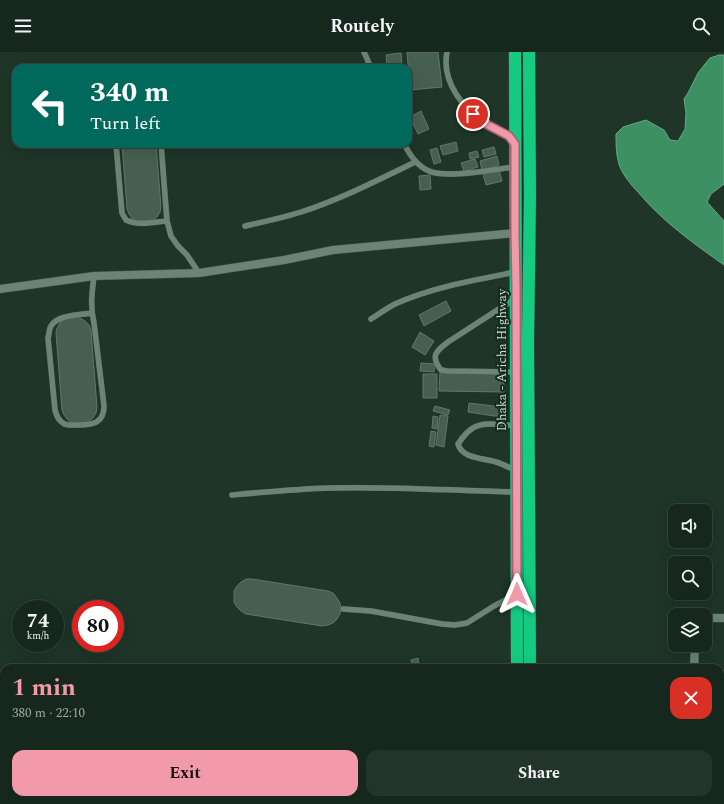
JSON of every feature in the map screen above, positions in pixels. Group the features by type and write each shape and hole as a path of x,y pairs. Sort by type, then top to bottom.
{"highway":[{"name":"Dhaka - Aricha Highway","path":"515,52 517,664"},
{"name":"Dhaka - Aricha Highway","path":"529,52 530,195 528,342 530,664"}],"street":[{"path":"0,289 94,276 199,273 284,260 333,250 515,233"},
{"path":"712,618 724,618"},
{"path":"694,664 695,652"}],"lane":[{"path":"364,52 369,64"},
{"path":"447,52 445,60 447,74 456,95 461,102 479,119 494,129 509,136 515,144"},
{"path":"116,148 122,213 126,220 133,224 140,224 167,220"},
{"path":"161,148 167,220 171,236 187,255 199,273"},
{"path":"406,148 415,162 428,171 442,174 462,174 515,167"},
{"path":"244,226 280,218 324,204 349,194 415,162"},
{"path":"371,319 394,304 422,294 458,284 516,272"},
{"path":"92,313 55,320 50,327 48,338 55,410 57,417 62,423 69,425 87,425 95,423 101,419 104,414 92,313 91,296 94,276"},
{"path":"516,298 448,342 435,355 436,363 441,370 516,372"},
{"path":"516,426 490,424 474,427 458,444 461,451 469,456 502,464 517,471"},
{"path":"232,495 329,488 415,488 459,491 517,492"},
{"path":"343,609 455,625 467,623 517,594"}],"shaded area":[{"path":"724,55 724,184 711,194 707,202 724,221 724,265 689,240 647,203 626,177 620,167 616,142 616,134 623,127 646,120 664,130 670,140 678,141 685,129 686,113 684,99 698,73 705,64 710,58"}],"building":[{"path":"407,52 438,52 442,87 412,90 412,64 408,64"},
{"path":"401,53 402,64 387,64 386,55"},
{"path":"421,111 429,129 418,134 412,121 412,116"},
{"path":"456,142 458,151 443,155 440,146"},
{"path":"494,147 496,154 484,157 482,150"},
{"path":"122,148 156,148 161,207 160,212 153,220 138,221 133,219 127,209"},
{"path":"437,148 441,162 434,164 430,150"},
{"path":"477,151 479,157 470,159 469,153"},
{"path":"497,156 499,165 482,170 480,161"},
{"path":"475,159 478,167 464,171 461,163"},
{"path":"499,170 502,181 486,185 483,174"},
{"path":"430,175 431,189 420,190 419,176"},
{"path":"446,301 451,311 424,326 419,315"},
{"path":"75,316 85,321 91,330 97,407 93,418 84,424 73,423 68,420 62,410 56,333 57,328 64,319"},
{"path":"420,332 434,341 425,355 412,347"},
{"path":"421,363 435,364 434,372 420,371"},
{"path":"440,372 504,373 504,392 439,391"},
{"path":"423,374 437,374 437,398 423,398"},
{"path":"469,403 502,407 501,417 468,412"},
{"path":"435,406 450,410 448,415 433,411"},
{"path":"440,415 448,416 444,447 436,445"},
{"path":"433,416 438,417 437,429 432,428"},
{"path":"431,431 436,432 434,447 429,446"},
{"path":"246,579 328,591 333,593 340,603 340,614 333,623 322,626 246,614 237,607 234,602 234,591 241,582"},
{"path":"418,658 419,664 412,664 411,660"}],"route":[{"path":"473,114 494,129 509,136 515,144 517,594"}]}
